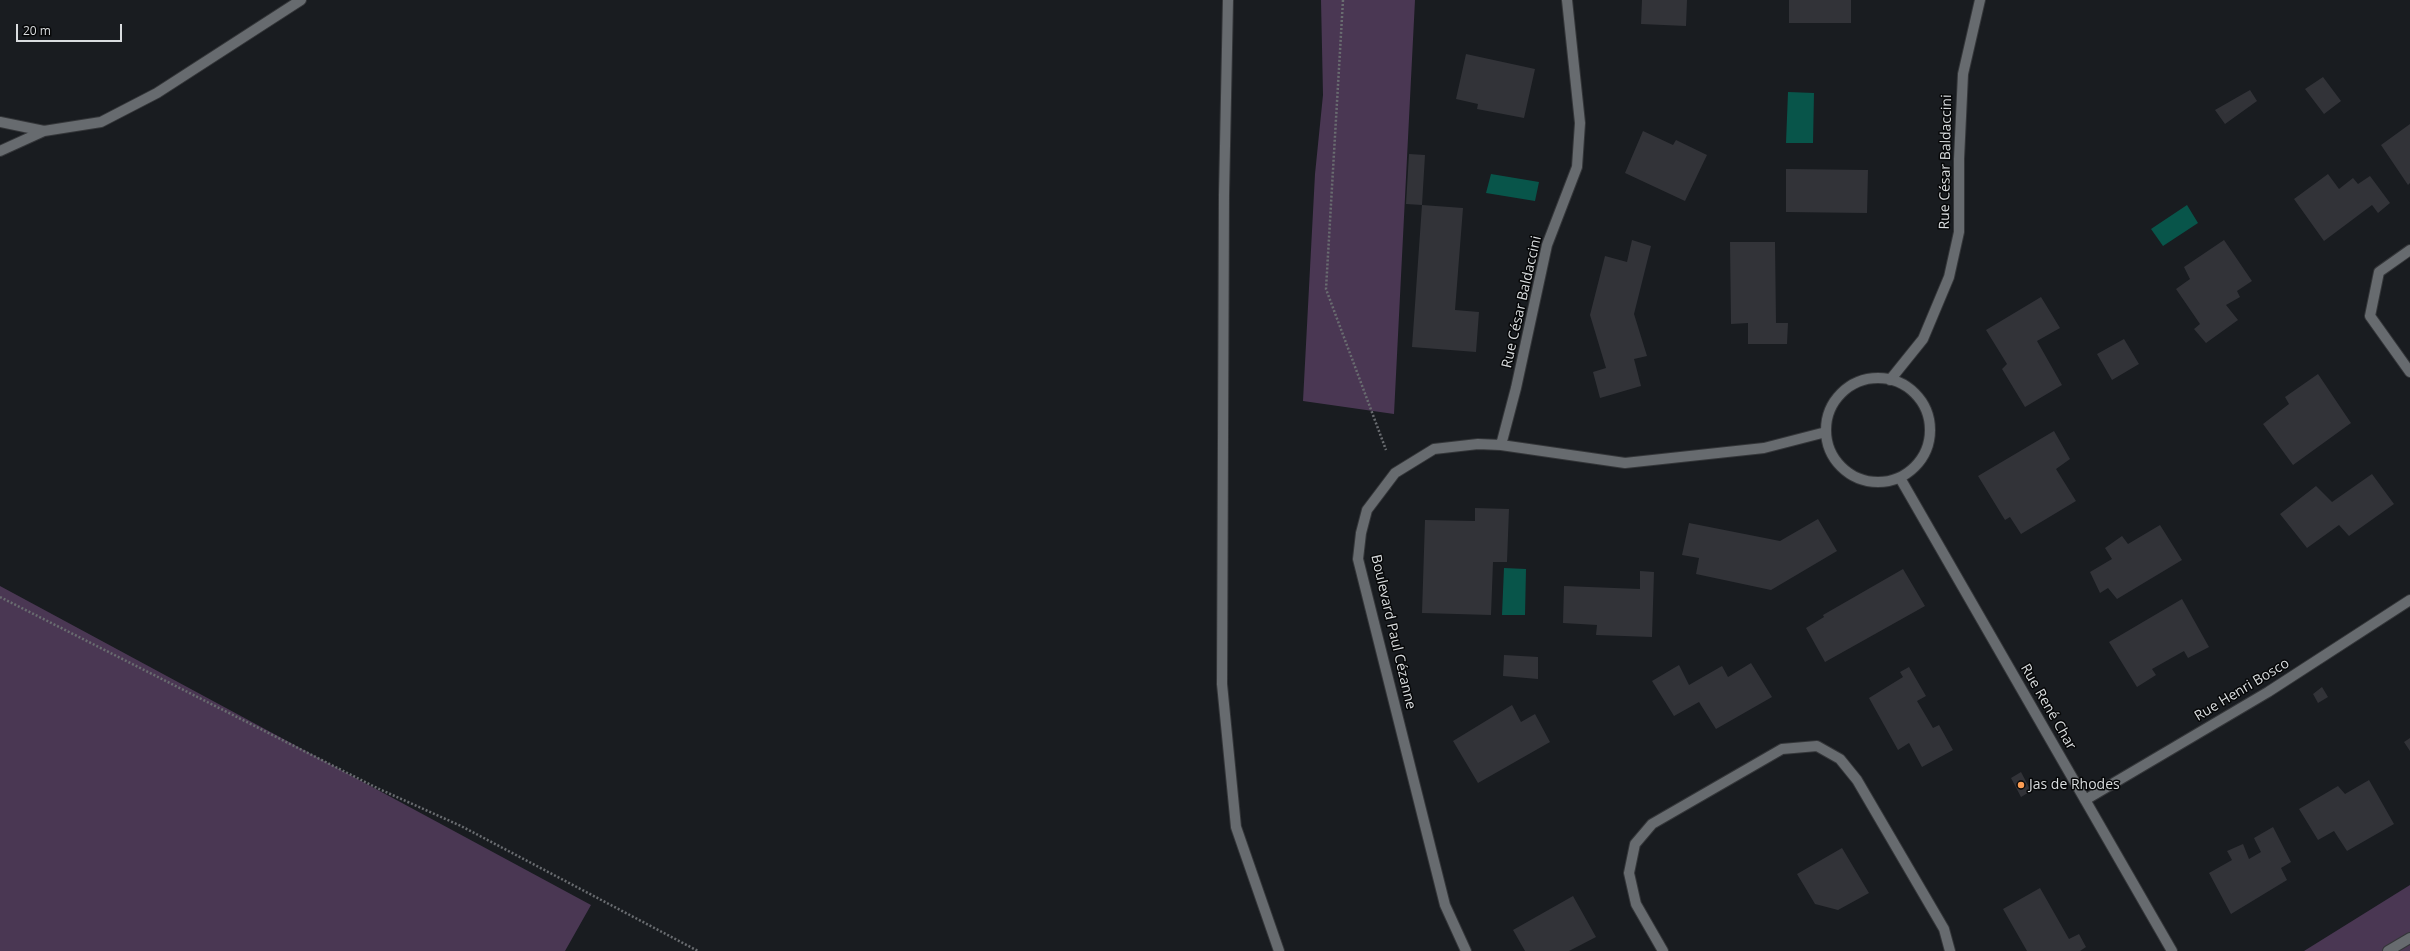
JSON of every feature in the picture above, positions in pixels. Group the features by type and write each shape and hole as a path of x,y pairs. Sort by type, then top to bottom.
{"street":[{"path":"0,152 44,131 101,122 157,93 301,0"},
{"path":"1228,0 1224,203 1222,684 1236,827 1279,951"},
{"name":"Rue César Baldaccini","path":"1501,445 1516,388 1547,245 1577,167 1580,123 1567,0"},
{"name":"Rue César Baldaccini","path":"1890,380 1923,339 1948,277 1959,232 1959,159 1963,74 1980,0"},
{"path":"0,122 44,131"},
{"path":"2410,250 2379,272 2370,316 2410,372"},
{"path":"1872,378 1890,380 1909,389 1921,401 1929,419 1930,438 1925,453 1914,468 1900,478 1882,482 1861,480 1845,471 1829,450 1826,432 1832,405 1846,389 1872,378"},
{"name":"Boulevard Paul Cézanne","path":"1466,951 1445,905 1358,558 1361,533 1367,510 1394,473 1434,450 1478,444 1501,445 1625,463 1764,448 1826,432"},
{"name":"Rue René Char","path":"1900,478 2172,951"},
{"name":"Rue Henri Bosco","path":"2085,800 2268,692 2410,600"},
{"path":"1663,951 1636,904 1629,873 1635,844 1652,824 1782,749 1817,746 1840,759 1857,780 1944,928 1950,951"},
{"path":"2388,951 2410,938"}],"path":[{"path":"1343,0 1326,289 1394,473"},
{"path":"0,597 377,788 461,826 698,951"}],"shaded area":[{"path":"1321,0 1415,0 1394,414 1303,401 1315,174 1323,95"},
{"path":"1788,92 1814,93 1813,143 1786,143"},
{"path":"1491,174 1539,182 1535,201 1486,193"},
{"path":"2187,205 2198,223 2163,246 2151,229"},
{"path":"1504,568 1526,569 1525,615 1502,615"},
{"path":"0,586 591,905 565,951 0,951"},
{"path":"2410,885 2410,951 2304,951"}],"building":[{"path":"1642,0 1687,0 1686,26 1641,24"},
{"path":"1789,0 1851,0 1851,23 1789,23"},
{"path":"1466,54 1535,69 1524,118 1477,109 1478,104 1456,99"},
{"path":"2323,77 2341,101 2324,114 2305,89"},
{"path":"2250,90 2257,101 2225,124 2215,110"},
{"path":"2410,124 2410,183 2408,185 2381,145"},
{"path":"1643,131 1673,145 1676,140 1707,155 1685,201 1625,173"},
{"path":"1409,154 1425,155 1422,205 1406,204"},
{"path":"1786,169 1868,170 1867,213 1786,212"},
{"path":"2328,174 2339,189 2353,178 2358,184 2370,176 2390,203 2378,213 2372,205 2324,241 2294,199"},
{"path":"1422,205 1463,208 1455,310 1479,312 1476,352 1412,347"},
{"path":"1632,240 1651,246 1634,314 1647,356 1634,359 1641,386 1600,398 1593,372 1606,368 1590,315 1605,256 1627,262"},
{"path":"2224,240 2252,281 2237,291 2240,297 2226,305 2238,320 2206,343 2194,329 2200,324 2176,289 2190,279 2184,267"},
{"path":"1730,242 1775,242 1776,323 1788,323 1787,344 1748,344 1748,323 1731,324"},
{"path":"2041,297 2060,328 2037,341 2062,385 2025,407 2002,369 2007,364 1986,330"},
{"path":"2124,339 2139,364 2112,380 2097,354"},
{"path":"2318,374 2351,423 2293,465 2263,424 2289,404 2285,397"},
{"path":"2054,431 2070,459 2056,469 2076,501 2021,534 2010,517 2005,520 1978,476"},
{"path":"2372,474 2394,504 2349,536 2339,525 2307,548 2280,514 2316,486 2332,502"},
{"path":"1475,508 1509,509 1507,562 1493,562 1491,615 1422,613 1425,520 1475,521"},
{"path":"1818,519 1837,551 1771,590 1696,574 1699,558 1682,555 1689,523 1780,541"},
{"path":"2160,525 2182,560 2117,599 2108,588 2100,593 2090,572 2112,559 2105,548 2122,536 2128,544"},
{"path":"1903,569 1925,606 1825,662 1806,628 1824,617 1823,615"},
{"path":"1640,571 1654,572 1652,637 1596,635 1597,625 1563,623 1564,586 1640,589"},
{"path":"2182,599 2209,647 2188,658 2184,651 2152,669 2156,675 2137,687 2109,642"},
{"path":"1504,655 1538,657 1538,679 1503,676"},
{"path":"1751,663 1772,697 1716,729 1699,702 1674,716 1652,681 1679,665 1689,685 1722,666 1728,677"},
{"path":"1909,667 1926,696 1917,701 1933,728 1939,725 1953,750 1922,767 1909,743 1898,750 1869,698 1903,677 1900,672"},
{"path":"2322,687 2328,697 2318,703 2313,694"},
{"path":"1512,705 1521,722 1535,714 1550,742 1478,783 1453,741"},
{"path":"2410,738 2410,751 2404,742"},
{"name":"Jas de Rhodes","path":"2021,772 2031,791 2021,797 2011,778"},
{"path":"2369,780 2394,824 2347,851 2334,831 2318,840 2299,809 2338,786 2345,794"},
{"path":"2273,827 2291,862 2281,868 2287,880 2231,914 2209,873 2232,860 2227,851 2243,844 2249,859 2261,852 2254,838"},
{"path":"1842,848 1869,893 1838,910 1815,904 1797,874"},
{"path":"2040,888 2069,939 2079,934 2086,947 2080,951 2027,951 2003,909"},
{"path":"1573,896 1596,937 1569,951 1525,951 1513,930"}],"place":[{"name":"Jas de Rhodes","path":"2021,785"}]}
